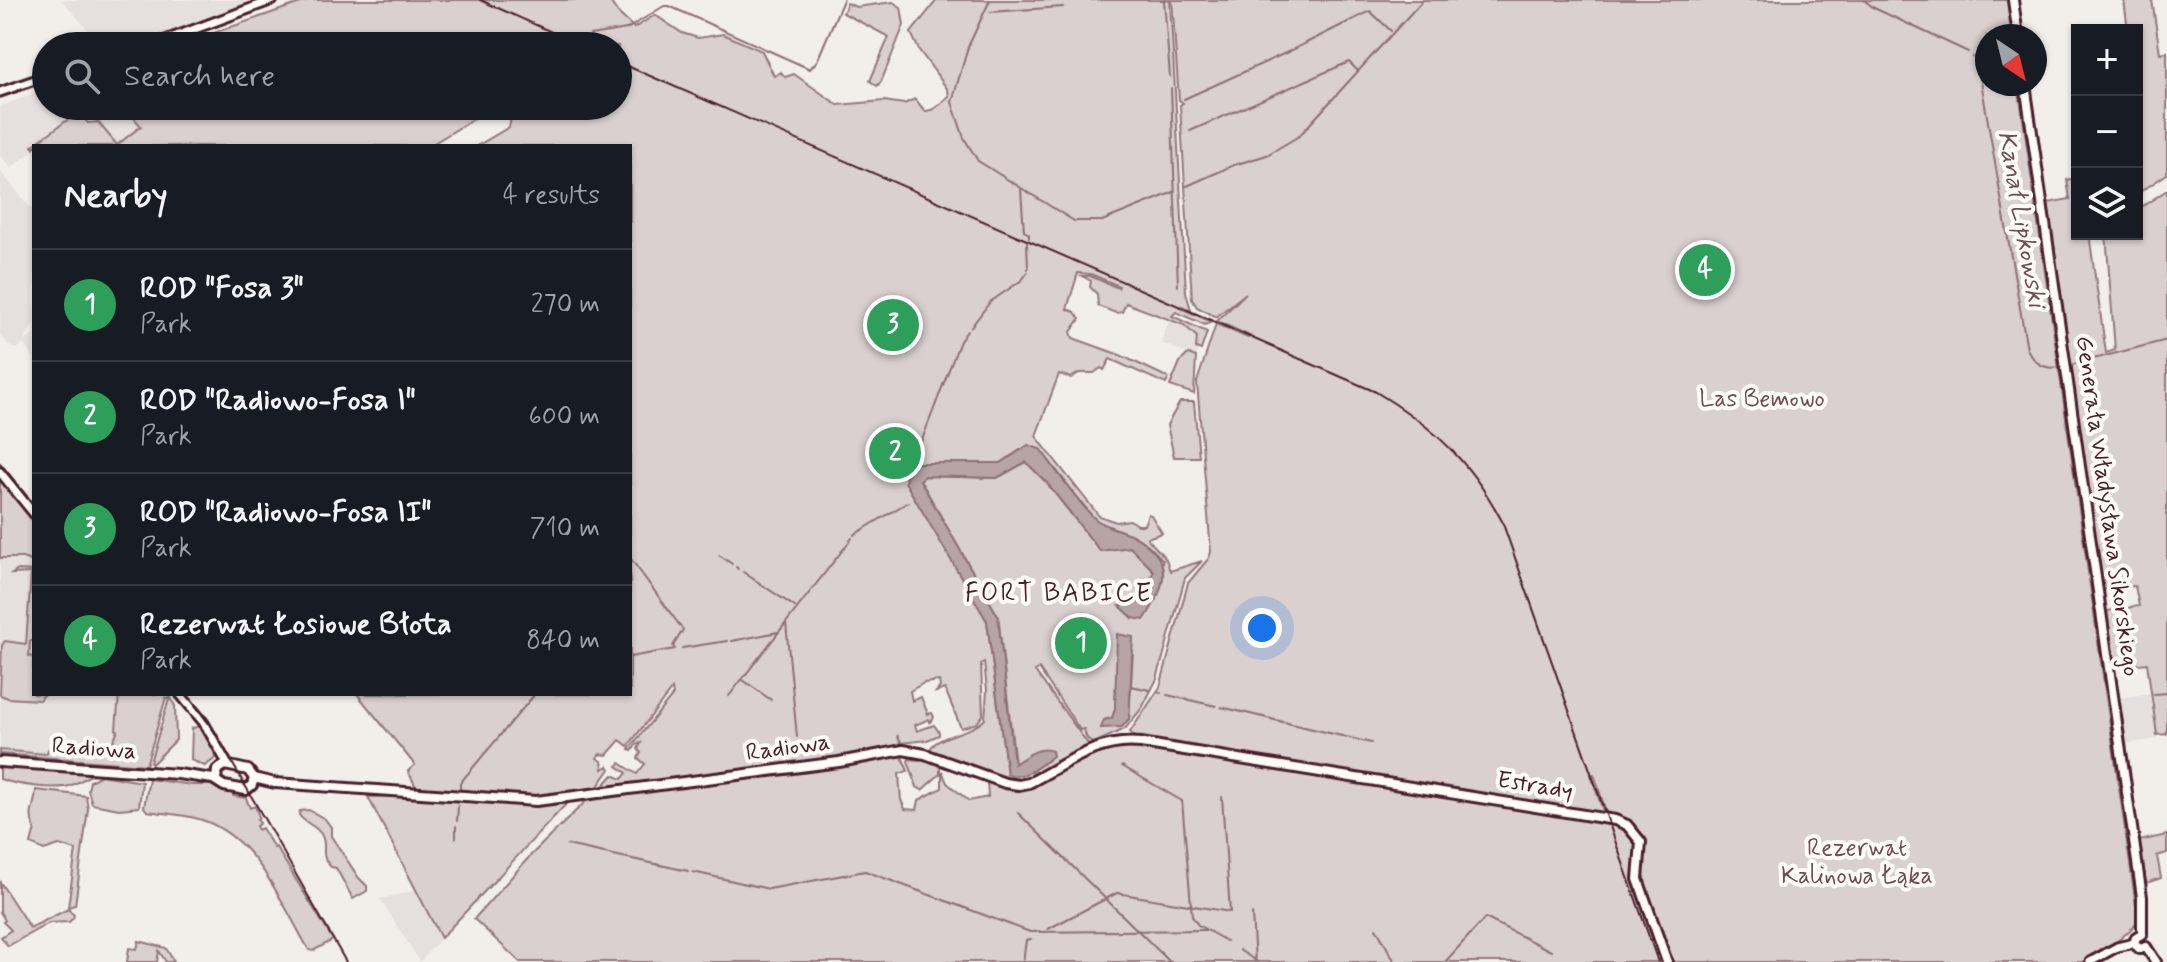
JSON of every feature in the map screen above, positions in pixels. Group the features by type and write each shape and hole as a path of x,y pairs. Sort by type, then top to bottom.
{"main road":[{"path":"2013,0 2016,24"},
{"name":"Generała Władysława Sikorskiego","path":"2027,96 2142,897 2142,934"},
{"name":"Radiowa","path":"0,762 185,775 220,771 224,786 246,790 253,783 275,783 536,801 830,763 903,750 925,754 1005,783 1019,785 1029,783 1093,749 1120,741 1289,766"},
{"name":"Estrady","path":"1289,766 1605,817 1627,825 1641,842 1638,879 1667,962"},
{"path":"220,771 248,770 253,783"},
{"path":"2146,947 2138,948 2134,943 2136,937 2142,934 2148,940 2146,947 2156,962"}],"street":[{"path":"187,32 273,0"},
{"path":"0,92 32,81"},
{"path":"0,472 32,512"},
{"path":"182,696 204,723 215,743 220,771"},
{"path":"2090,962 2117,947 2134,943"}],"shaded area":[{"path":"62,0 246,0 237,8 170,32 90,32"},
{"path":"32,94 32,120 67,120 32,144 32,152 11,168 0,155 0,107"},
{"path":"91,120 141,120 141,126 118,144 98,122"},
{"path":"0,171 32,210 32,327 24,341 32,336 32,356 23,344 16,349 9,346 0,334"},
{"path":"1171,316 1205,331 1196,357 1163,344"},
{"path":"1028,445 1040,449 1092,516 1146,544 1161,563 1163,573 1158,595 1144,620 1133,618 1120,606 1139,602 1154,571 1130,547 1100,551 1046,482 1026,462 997,478 925,476 920,480 998,616 1014,764 1037,751 1052,751 1053,756 1037,768 1013,776 1007,774 987,621 905,482 915,463 1001,463"},
{"path":"0,488 32,528 32,696 165,696 148,760 0,750"},
{"path":"1117,634 1133,637 1129,719 1122,727 1101,728 1104,720 1112,718 1115,709"},
{"path":"1023,673 1072,728 1019,755 1014,748 1008,688"},
{"path":"2151,693 2158,739 2126,744 2119,698"},
{"path":"417,890 441,938 420,962 380,899"}],"green space":[{"path":"309,0 609,0 634,28 655,15 682,33 698,38 723,34 762,51 774,76 781,72 785,77 794,74 838,105 884,101 904,104 915,99 925,111 929,111 949,96 948,90 919,50 911,33 937,0 1170,0 1186,292 1191,310 1180,308 1212,322 1205,325 1176,312 1172,316 1207,332 1201,350 1196,348 1197,337 1184,325 1126,303 1122,312 1116,313 1098,306 1097,294 1090,287 1091,281 1082,276 1119,286 1091,274 1078,273 1067,309 1075,312 1080,319 1071,332 1073,338 1169,378 1166,384 1110,359 1104,370 1101,368 1094,373 1079,373 1071,378 1059,374 1036,436 1099,516 1116,522 1130,520 1144,525 1148,514 1151,515 1162,533 1147,538 1166,559 1170,571 1202,561 1185,578 1157,679 1142,708 1125,729 1092,742 1084,729 1080,730 1039,669 1035,671 1090,747 1032,777 1007,781 928,753 938,742 971,728 985,719 987,690 984,662 981,664 983,715 977,723 961,728 945,689 936,692 940,687 939,681 924,683 910,691 912,701 921,697 928,714 932,713 934,717 930,722 929,719 915,725 917,731 934,725 939,735 902,743 897,735 901,744 890,749 720,775 601,788 613,775 622,779 627,773 617,766 620,763 637,774 645,764 638,758 641,743 632,751 629,749 673,695 672,689 628,746 620,740 607,755 600,754 597,758 602,761 603,769 608,766 610,769 596,789 537,796 416,787 408,771 415,765 359,696 632,696 632,144 480,144 509,127 511,120 632,120 632,32 216,32","holes":["1040,449 1096,521 1132,535 1163,560 1133,618 1128,603 1139,602 1155,572 1130,547 1100,551 1046,482 1026,462 997,478 925,476 920,480 998,616 1015,764 1007,774 987,621 906,482 906,477 915,463 1001,463 1020,450","1118,634 1133,651 1129,719 1104,720 1112,718 1115,709"]},
{"name":"Las Bemowo","path":"1172,0 2010,0 2014,24 1975,24 1975,96 2020,96 2138,920 2133,927 2113,944 2082,962 1669,962 1641,878 1645,851 1643,840 1631,824 1607,815 1594,774 1591,775 1604,814 1135,737 1130,732 1160,687 1188,583 1211,552 1197,382 1216,324 1248,338 1250,336 1217,321 1246,293 1216,317 1197,307 1192,299 1180,105 1183,103 1179,100"},
{"path":"2124,0 2152,0 2160,53 2167,52 2167,174 2143,190 2143,24 2127,24"},
{"path":"893,2 901,7 904,25 877,86 870,81 889,37 843,13 847,3 856,7"},
{"path":"67,120 98,122 116,144 35,144"},
{"path":"136,120 472,120 432,144 118,144 141,126"},
{"path":"2071,179 2071,240 2090,240 2106,353 2115,350 2106,240 2143,240 2143,206 2167,190 2167,734 2157,735 2147,663 2115,667 2107,611 2139,606 2135,586 2103,590 2048,203 2070,199 2067,180"},
{"path":"1188,354 1196,357 1194,394 1170,386 1180,362"},
{"path":"1180,402 1194,402 1199,457 1174,457 1167,425"},
{"path":"0,479 32,518 32,561 0,558"},
{"path":"18,570 32,571 32,641 29,656 32,657 32,696 43,696 39,700 0,695 2,645 5,641 26,644 31,573 12,574"},
{"path":"119,696 166,696 146,765 0,754 0,750 46,754 50,746 113,750"},
{"path":"170,696 175,706 176,740 152,764 150,762"},
{"path":"202,726 217,757 205,766 191,760 192,728"},
{"path":"1131,745 1612,822 1626,828 1635,837 1638,847 1636,869 1664,962 520,962 474,919 531,855 586,801 901,754 908,771 899,774 901,800 905,809 917,810 919,800 942,788 942,771 947,783 969,801 988,797 987,781 1015,790 1028,787 1092,752"},
{"path":"910,754 944,765 936,763 940,774 922,790 917,787 908,761 919,760"},
{"path":"0,766 97,772 69,786 44,787 0,779"},
{"path":"101,775 142,782 139,807 119,809 92,804 88,790 90,781"},
{"path":"149,779 212,785 233,792 233,796 246,798 250,808 255,806 260,823 256,826 258,830 262,828 276,847 333,940 313,951 309,950 266,874 238,841 221,829 195,818 147,811 144,807"},
{"path":"36,790 86,796 88,809 75,905 68,907 76,850 59,845 44,850 31,844 35,829 32,814"},
{"path":"407,796 543,806 567,803 441,938 368,797"},
{"path":"309,810 325,819 331,827 331,836 367,886 367,891 353,899 336,868 331,867 325,858 324,840 320,832 299,815 300,811"},
{"path":"2167,835 2167,853 2157,856 2161,878 2146,883 2139,841"},
{"path":"0,882 30,928 68,909 73,918 69,922 49,923 8,946 1,937 11,930 3,922 5,920 0,912"},
{"path":"139,941 166,948 174,962 166,962 159,951 157,962 127,962 129,948 137,949"}],"waterway":[{"name":"Kanał Lipkowski","path":"608,32 627,29 664,6 669,6 810,69 817,61 843,0"},
{"name":"Kanał Lipkowski","path":"990,0 968,47 952,102 964,138 978,161 1074,221 1102,221 1174,192"},
{"path":"1164,0 1170,77"},
{"name":"Kanał Lipkowski","path":"1187,186 1234,165 1267,155 1299,136 1423,0"},
{"name":"Kanał Lipkowski","path":"1864,0 1874,8 1968,52"},
{"path":"990,12 1063,7"},
{"path":"1184,99 1370,11 1391,31"},
{"name":"Kanał Lipkowski","path":"1973,57 1978,64 2027,349 2040,364 2059,367"},
{"path":"1190,131 1349,62 1358,71"},
{"path":"1171,88 1178,286"},
{"path":"1021,190 1024,231 1029,238"},
{"path":"1027,242 1028,269"},
{"path":"971,327 990,302 1022,280 1028,272"},
{"path":"920,445 960,341 967,331"},
{"name":"Kanał Lipkowski","path":"2074,364 2167,340"},
{"path":"915,463 918,452"},
{"path":"854,535 908,502"},
{"path":"729,696 852,538"},
{"path":"719,555 732,564"},
{"path":"632,560 683,630 673,646 675,649 632,657"},
{"path":"743,572 795,607"},
{"path":"786,623 797,737"},
{"path":"732,641 778,632"},
{"path":"682,648 727,641"},
{"path":"743,680 771,700"},
{"path":"1131,686 1150,690"},
{"path":"1157,692 1161,693"},
{"path":"2153,694 2167,693"},
{"path":"1167,695 1216,706"},
{"path":"460,791 460,783 533,696"},
{"path":"1221,707 1371,743"},
{"path":"1122,766 1182,801 1192,916 1198,925 1226,941"},
{"path":"1048,929 1117,893 1230,912 1222,797"},
{"path":"457,821 458,806"},
{"path":"1018,813 1170,962"},
{"path":"456,826 456,838"},
{"path":"567,845 688,871"},
{"path":"693,872 769,889 865,871 1030,932 1207,930"},
{"path":"1252,914 1255,962"},
{"path":"1445,962 1485,918 1551,951"},
{"path":"1376,928 1395,962"},
{"path":"1023,962 1026,940 1031,939"},
{"path":"1239,950 1258,962"}],"tram line":[{"path":"0,463 32,503"},
{"path":"188,696 214,731 346,962"}],"railway":[{"path":"480,0 552,32"},
{"path":"632,68 1376,392 1433,432 1477,480 1502,521 1658,962"}],"place":[{"name":"Rezerwat Łosiowe Błota","path":"1705,270"},
{"name":"ROD \"Radiowo-Fosa II\"","path":"893,325"},
{"name":"ROD \"Radiowo-Fosa I\"","path":"895,453"},
{"name":"ROD \"Fosa 3\"","path":"1081,643"}],"district":[{"name":"FORT BABICE","path":"1059,594"}],"park label":[{"name":"Rezerwat Kalinowa Łąka","path":"1857,862"}]}
